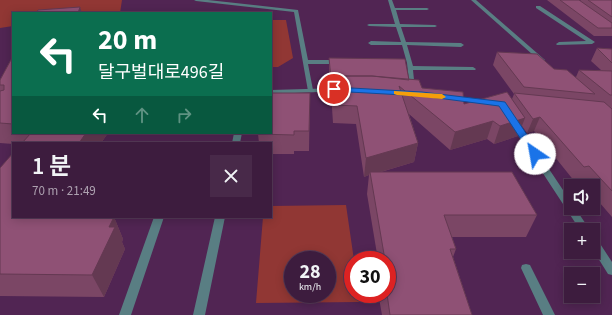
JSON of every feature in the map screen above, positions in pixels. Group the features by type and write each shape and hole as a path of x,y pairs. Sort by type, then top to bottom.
{"street":[{"path":"196,0 296,11 310,90"},
{"path":"390,0 410,66 415,94 405,93"},
{"path":"473,0 549,66"},
{"path":"538,7 592,42 559,44"},
{"path":"392,8 427,9"},
{"path":"370,24 435,26"},
{"path":"371,44 461,45"},
{"path":"305,62 342,62"},
{"path":"402,63 410,66 473,69"},
{"path":"272,92 349,90"},
{"path":"444,97 495,103"},
{"path":"511,117 580,223"},
{"path":"125,315 159,218"},
{"path":"199,315 220,218"},
{"path":"600,253 612,271"},
{"path":"526,268 549,315"}],"shaded area":[{"path":"0,0 122,0 120,12 12,12 12,26 0,28"},
{"path":"272,20 286,20 293,58 278,67 272,67"},
{"path":"346,205 353,251 344,251 344,302 336,302 336,251 284,251 284,303 256,303 263,218 272,218 272,206"}],"building":[{"path":"560,0 579,0 612,23 612,28 598,28"},
{"path":"588,0 612,0 612,17"},
{"path":"80,7 78,12 37,12 38,10"},
{"path":"597,48 612,49 612,63"},
{"path":"497,52 537,54 554,69 567,70 595,94 524,87"},
{"path":"12,58 12,124 0,123 0,91 4,90 4,85 0,85 0,80"},
{"path":"329,58 405,59 409,80 372,76 332,76 331,78"},
{"path":"579,70 612,71 612,95 610,95"},
{"path":"332,76 372,76 419,80 422,88 463,92 464,104 507,92 525,118 500,126 493,121 455,132 399,86 418,143 366,158 357,106 334,105"},
{"path":"310,93 309,131 294,131 294,135 258,134 272,134 272,94"},
{"path":"514,93 604,102 612,109 612,191 589,166 584,167 540,117 533,119"},
{"path":"30,134 85,134 80,142 23,142"},
{"path":"12,154 12,218 114,218 109,227 115,227 92,275 0,274 0,168"},
{"path":"370,172 512,172 537,215 444,215 456,249 450,249 472,315 390,315 388,303 396,303 396,251 383,251"}],"slow traffic":[{"path":"397,93 422,94 442,97"}],"route":[{"path":"334,89 422,94 502,104 535,154"}]}
